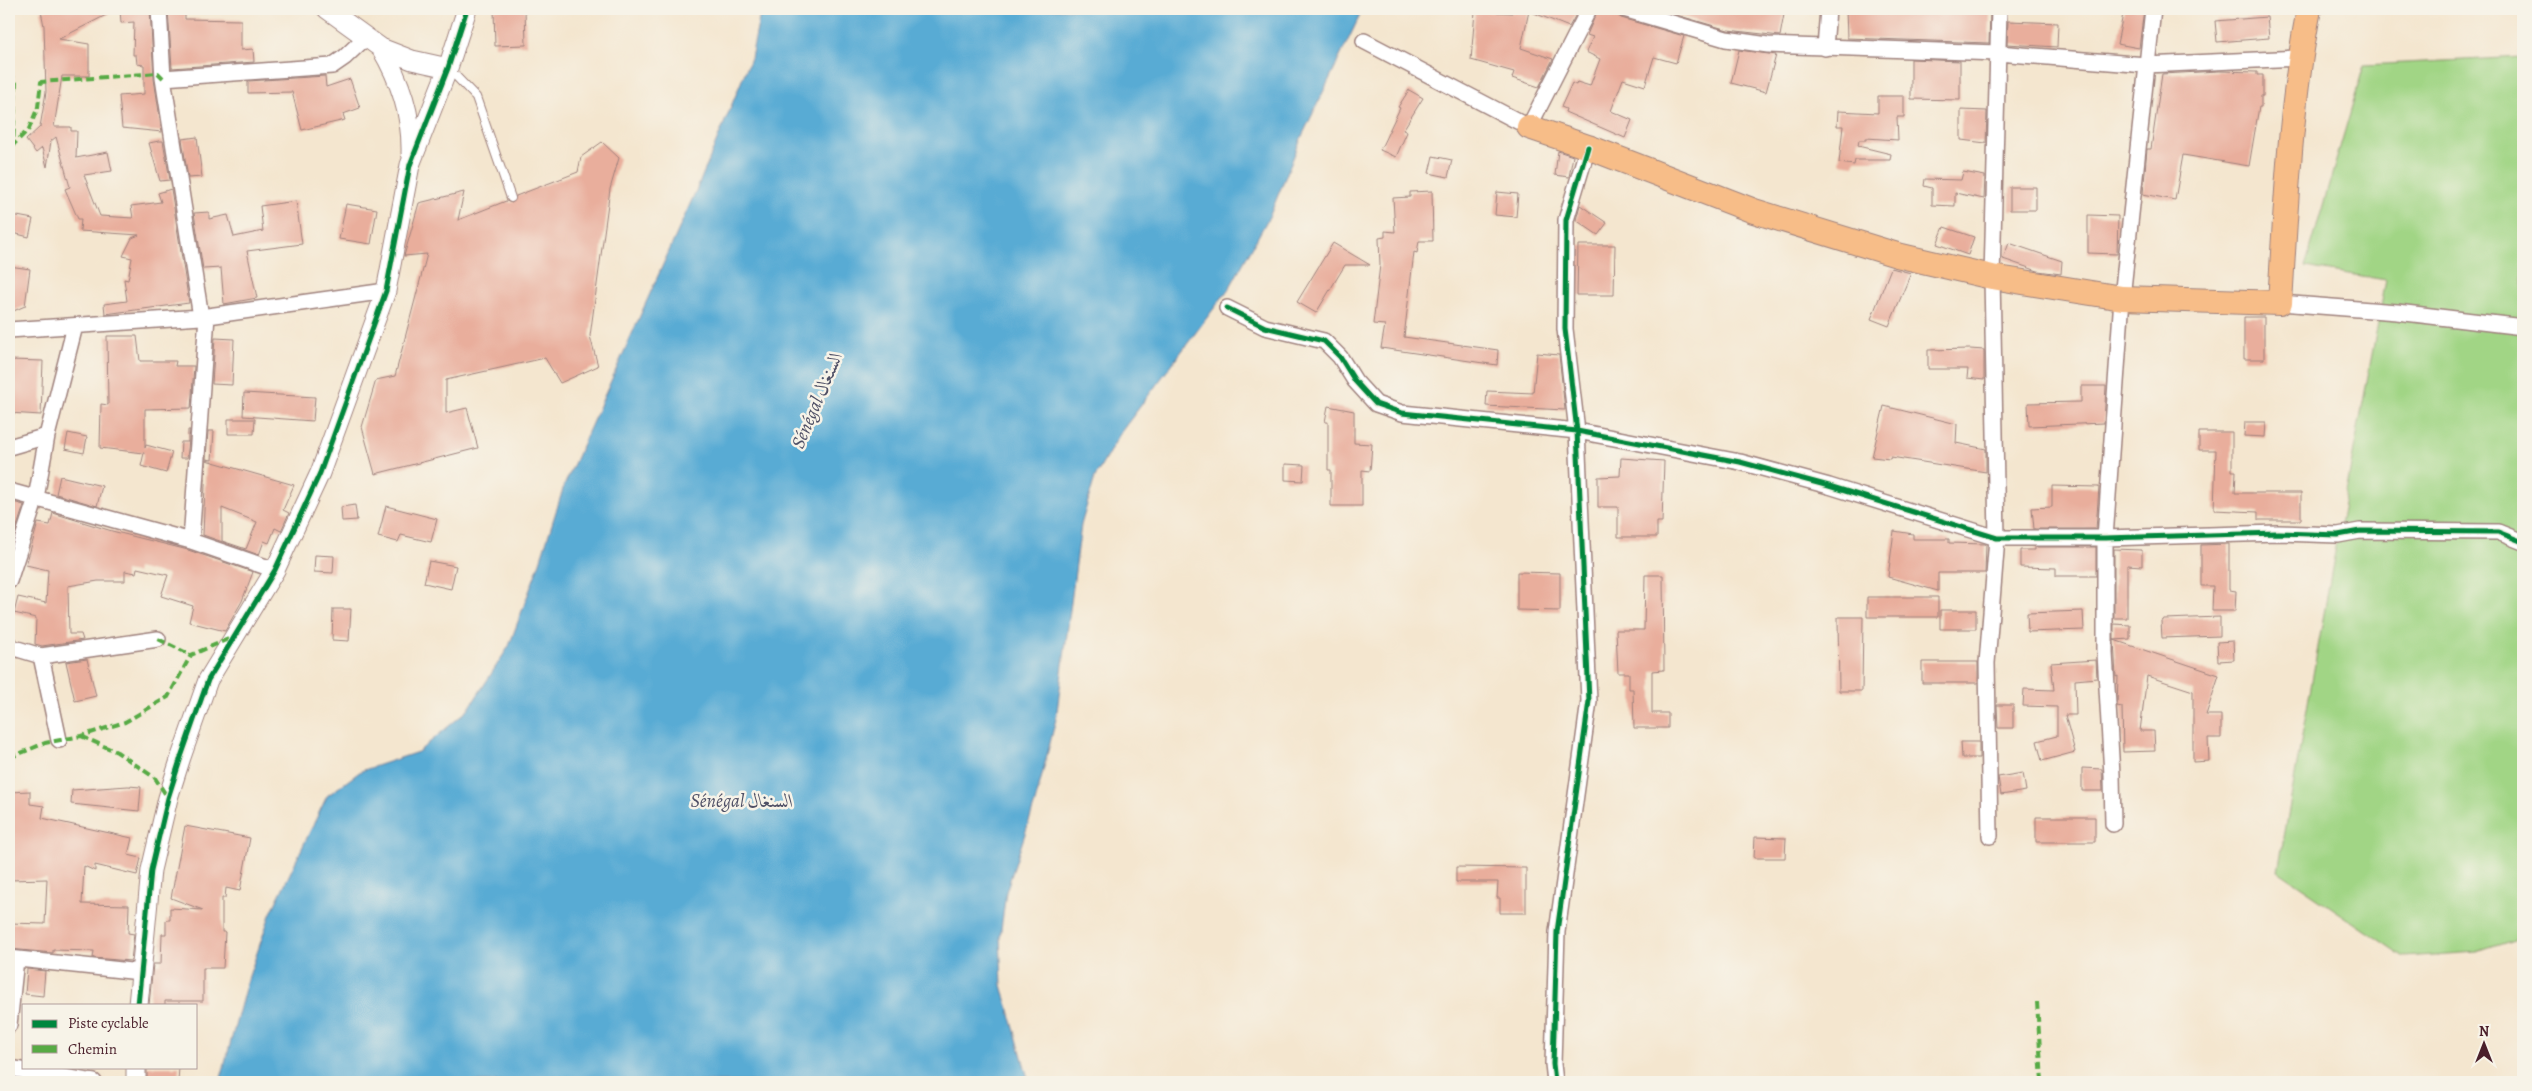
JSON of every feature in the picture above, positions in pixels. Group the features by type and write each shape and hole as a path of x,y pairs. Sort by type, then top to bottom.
{"main road":[{"path":"1530,127 1588,147 1754,211 1820,233 1897,255 1992,277 2122,298 2280,303 2290,152 2299,58 2309,9"}],"street":[{"path":"159,9 163,78 204,316 192,541"},
{"path":"327,9 373,43 412,60 448,68"},
{"path":"138,1004 152,870 168,798 181,757 208,680 275,570 320,473 386,290 410,165 448,68 467,9"},
{"path":"1364,42 1530,127 1589,9"},
{"path":"1624,9 1726,39 1768,45 1998,53 2146,65 2299,58"},
{"path":"1825,48 1828,9"},
{"path":"1990,836 1987,663 1996,538 1992,277 1999,9"},
{"path":"2113,824 2105,652 2105,538 2122,298 2141,141 2146,65 2153,9"},
{"path":"163,78 332,66 373,43"},
{"path":"373,43 402,92 410,121 410,165"},
{"path":"1555,1082 1553,1064 1557,932 1589,701 1577,431 1565,329 1566,220 1588,147"},
{"path":"9,330 204,316 386,290"},
{"path":"2280,303 2397,312 2523,326"},
{"path":"1227,308 1265,327 1324,341 1340,357 1355,381 1376,404 1402,413 1577,431 1740,462 1828,486 1996,538 2105,538 2278,533 2338,534 2360,531 2498,532 2523,542"},
{"path":"9,581 36,498 47,436 75,326"},
{"path":"9,447 47,436"},
{"path":"9,492 192,541 275,570"},
{"path":"9,644 11,647 41,656 158,640"},
{"path":"41,656 59,740"},
{"path":"9,1025 13,958 140,972"},
{"path":"9,1068 94,1082"},
{"path":"136,1068 136,1082"}],"lane":[{"path":"448,68 476,97 511,198"}],"green space":[{"path":"2523,57 2523,937 2477,952 2404,957 2278,871 2386,280 2305,267 2364,65"}],"water":[{"name":"Sénégal السنغال","path":"761,9 1363,9 1302,136 1270,215 1230,287 1121,432 1095,477 1081,525 1056,719 1035,803 1006,892 1000,937 1002,985 1029,1082 220,1082 246,985 270,915 327,796 361,771 418,752 468,710 509,646 540,562 564,486 699,184 751,58"}],"building":[{"path":"49,9 118,9 59,39 89,44 89,76 62,76 54,127 71,127 71,131 77,131 76,158 108,152 112,171 84,175 100,216 133,218 131,206 161,202 158,193 171,189 189,303 105,314 104,304 127,301 124,279 128,280 132,258 123,256 132,238 139,235 80,231 81,219 78,219 65,189 70,187 56,137 51,141 47,167 42,148 36,153 26,140 40,127 46,92 44,26 41,11"},
{"path":"120,9 150,9 154,79 162,132 122,128 119,96 144,94 144,65 137,64 136,55 133,55 134,22 121,23"},
{"path":"168,9 185,9 185,19 241,20 241,50 253,49 254,62 172,68"},
{"path":"494,9 525,9 526,45 495,46"},
{"path":"1513,9 1579,9 1569,27 1529,11 1521,48 1553,59 1539,87 1512,78 1514,72 1471,60 1475,11 1512,13"},
{"path":"1598,9 1615,9 1617,15 1621,18 1684,36 1676,63 1654,57 1645,86 1623,79 1611,111 1632,120 1625,138 1565,112 1566,109 1561,107 1572,83 1576,85 1577,82 1590,86 1600,59 1586,52 1593,37 1587,35"},
{"path":"1656,9 1785,9 1780,36 1728,30"},
{"path":"1846,9 1990,11 1989,43 1847,38"},
{"path":"2124,9 2144,9 2139,48 2117,44"},
{"path":"2267,17 2269,38 2217,42 2215,21"},
{"path":"2008,21 2058,23 2057,47 2007,44"},
{"path":"1739,50 1776,55 1766,92 1731,83"},
{"path":"1911,59 1960,61 1960,100 1911,99"},
{"path":"2219,71 2257,72 2257,75 2263,75 2263,96 2261,96 2261,107 2259,107 2249,166 2183,155 2175,200 2143,194 2147,149 2151,149 2162,74"},
{"path":"325,76 326,87 350,79 360,108 343,114 345,120 302,130 292,92 248,93 248,81"},
{"path":"1409,90 1423,98 1403,130 1407,132 1396,157 1380,150 1400,108 1398,107"},
{"path":"1878,96 1904,96 1904,117 1897,117 1898,140 1866,138 1866,140 1859,140 1858,146 1891,154 1890,160 1855,160 1854,165 1839,163 1843,126 1837,126 1838,111 1878,113"},
{"path":"1961,110 1987,111 1986,143 1961,140"},
{"path":"197,137 202,177 188,178 182,139"},
{"path":"163,141 170,180 160,181 149,143"},
{"path":"602,142 619,158 610,189 590,336 598,366 560,383 545,358 446,380 446,413 467,408 478,448 375,474 362,427 376,380 395,376 427,254 404,256 419,203 464,192 458,220 506,201 512,203 516,196 578,172 581,157"},
{"path":"1558,151 1573,156 1569,177 1555,175"},
{"path":"1433,156 1452,160 1448,177 1429,173"},
{"path":"1963,172 1985,176 1984,199 1955,193 1955,206 1932,205 1932,188 1924,186 1925,179 1961,180"},
{"path":"2010,187 2036,187 2036,210 2010,210"},
{"path":"1432,191 1433,241 1419,241 1417,253 1414,252 1404,337 1498,350 1497,365 1381,348 1385,325 1373,324 1380,265 1379,238 1385,237 1385,231 1395,232 1393,198 1410,197 1410,192"},
{"path":"1497,192 1518,194 1516,217 1495,215"},
{"path":"296,201 302,244 247,251 257,298 224,304 221,268 203,269 194,213 209,212 209,219 228,215 234,237 263,231 260,206"},
{"path":"346,204 377,209 371,244 339,239"},
{"path":"1580,205 1607,223 1598,235 1576,220"},
{"path":"12,215 33,219 29,237 9,232"},
{"path":"2088,215 2118,216 2117,254 2088,253"},
{"path":"1944,227 1974,237 1968,255 1937,244"},
{"path":"1333,243 1370,265 1345,265 1316,313 1297,302"},
{"path":"2009,243 2062,261 2061,274 2038,271 2003,259"},
{"path":"1578,245 1615,245 1614,295 1577,295"},
{"path":"9,266 30,269 25,306 9,313"},
{"path":"1891,268 1911,273 1889,326 1871,319"},
{"path":"2244,317 2264,317 2264,359 2244,359"},
{"path":"107,336 137,336 140,361 176,361 175,366 194,366 191,408 145,409 145,448 146,445 172,452 166,473 141,466 144,453 100,448 101,404 108,405"},
{"path":"215,338 234,339 232,385 212,384"},
{"path":"1928,350 1984,350 1984,380 1967,378 1968,369 1928,369"},
{"path":"1537,353 1559,355 1565,410 1486,406 1487,391 1533,393"},
{"path":"9,360 43,361 41,415 9,413"},
{"path":"2081,386 2106,386 2104,423 2029,426 2028,403 2081,402"},
{"path":"244,393 315,397 313,421 243,416"},
{"path":"1328,406 1354,411 1354,443 1372,444 1370,471 1362,470 1362,506 1331,506 1331,470 1328,470 1328,422 1325,422"},
{"path":"1884,406 1957,424 1956,443 1986,449 1986,472 1891,457 1890,459 1872,457"},
{"path":"228,419 255,419 254,434 228,434"},
{"path":"2245,422 2266,422 2265,437 2244,436"},
{"path":"188,430 190,430 187,458 180,458 181,442 188,442"},
{"path":"208,431 214,431 212,460 206,459"},
{"path":"2199,432 2232,432 2232,471 2236,471 2235,493 2301,493 2301,520 2258,520 2258,512 2214,510 2216,450 2199,450"},
{"path":"68,433 87,437 84,453 65,449"},
{"path":"1621,458 1664,461 1662,522 1657,522 1657,537 1618,537 1618,507 1598,507 1598,477 1620,476"},
{"path":"206,460 294,485 283,510 289,513 281,531 275,528 269,543 264,541 259,555 203,535","holes":["222,508 257,522 246,549 222,541"]},
{"path":"1285,464 1304,465 1303,481 1285,480"},
{"path":"60,476 102,486 97,506 56,494"},
{"path":"2052,486 2099,487 2096,529 2034,529 2032,508 2052,507"},
{"path":"9,501 24,505 11,545 9,544"},
{"path":"355,505 357,520 342,521 341,507"},
{"path":"386,506 437,519 431,542 401,535 398,542 378,537"},
{"path":"53,513 112,531 188,550 253,572 242,601 225,631 189,622 193,606 161,596 168,575 137,568 136,573 125,571 125,581 98,581 68,586 69,634 81,634 83,640 42,646 35,644 36,618 14,613 18,597 46,603 48,570 26,565 38,523 50,525"},
{"path":"1894,531 1913,534 1913,539 1949,539 1949,543 1986,544 1985,573 1938,573 1938,591 1888,577"},
{"path":"2229,544 2229,590 2236,591 2235,611 2212,611 2213,586 2201,586 2201,545"},
{"path":"2035,547 2096,547 2096,576 2056,576 2056,568 2020,567 2020,550 2035,550"},
{"path":"2114,549 2142,550 2142,566 2127,565 2127,618 2114,618"},
{"path":"315,555 334,556 333,573 314,572"},
{"path":"429,561 456,566 451,589 424,583"},
{"path":"1517,572 1560,573 1560,611 1517,610"},
{"path":"1645,575 1663,575 1664,670 1652,671 1652,713 1668,713 1668,728 1634,728 1633,689 1629,689 1629,673 1618,673 1616,630 1644,630"},
{"path":"1867,597 1938,597 1938,617 1867,617"},
{"path":"333,609 351,609 349,641 332,640"},
{"path":"1940,610 1976,610 1976,629 1940,629"},
{"path":"2083,611 2084,630 2028,632 2027,613"},
{"path":"1838,617 1863,617 1862,691 1839,691"},
{"path":"2220,617 2220,636 2162,638 2161,621 2164,619"},
{"path":"2114,624 2130,625 2130,639 2114,640"},
{"path":"2114,640 2219,675 2206,715 2221,715 2221,738 2208,738 2209,761 2193,762 2193,691 2147,676 2140,731 2154,731 2155,751 2123,752 2122,707 2117,706 2118,676 2116,677"},
{"path":"2233,641 2234,660 2218,661 2217,642"},
{"path":"87,659 96,696 75,701 66,662"},
{"path":"2096,660 2097,678 2075,680 2076,715 2065,715 2075,752 2042,761 2037,741 2057,736 2057,707 2023,706 2024,689 2054,690 2051,663"},
{"path":"1922,662 1978,662 1978,683 1922,683"},
{"path":"1997,705 2013,705 2013,728 1998,728"},
{"path":"1961,742 1979,742 1979,758 1962,758"},
{"path":"2082,768 2102,769 2103,791 2082,791"},
{"path":"2023,773 2026,791 2001,795 1998,777"},
{"path":"128,786 141,787 139,811 71,804 72,790"},
{"path":"30,791 30,804 44,806 42,818 132,838 128,855 141,858 137,875 95,865 95,871 84,866 82,904 129,905 128,933 134,934 131,961 93,958 94,951 53,950 53,953 9,949 9,923 45,924 47,879 9,880 9,792"},
{"path":"2036,817 2095,817 2095,842 2036,842"},
{"path":"185,826 250,838 240,891 226,888 225,898 222,898 222,932 225,932 223,968 203,968 203,1001 165,1001 165,1004 149,1004 153,964 161,964 162,934 166,934 166,920 170,920 170,908 203,910 171,898"},
{"path":"1755,837 1786,838 1785,858 1754,858"},
{"path":"1456,867 1526,868 1526,913 1500,913 1500,898 1497,898 1498,882 1456,882"},
{"path":"27,969 45,971 43,996 25,994"},
{"path":"147,1068 179,1068 178,1082 147,1082"}],"marked path":[{"path":"9,72 16,81 13,145"},
{"path":"9,208 13,145 29,129 38,107 41,82 158,73 163,78"},
{"path":"9,758 45,743 81,736 125,722 168,697 191,655 233,637"},
{"path":"158,639 191,655"},
{"path":"81,736 117,752 155,778 168,798"},
{"path":"2037,1002 2042,1082"}],"cycle path":[{"path":"138,1004 151,870 168,798 181,757 208,680 275,570 320,473 386,291 410,165 448,68 467,9"},
{"path":"1555,1082 1553,1064 1557,932 1589,701 1577,431 1565,329 1566,220 1588,147"},
{"path":"1227,308 1265,327 1324,341 1340,357 1355,381 1376,404 1402,413 1577,431 1740,462 1829,486 1997,538 2105,538 2278,533 2338,535 2360,531 2498,532 2523,542"}]}
